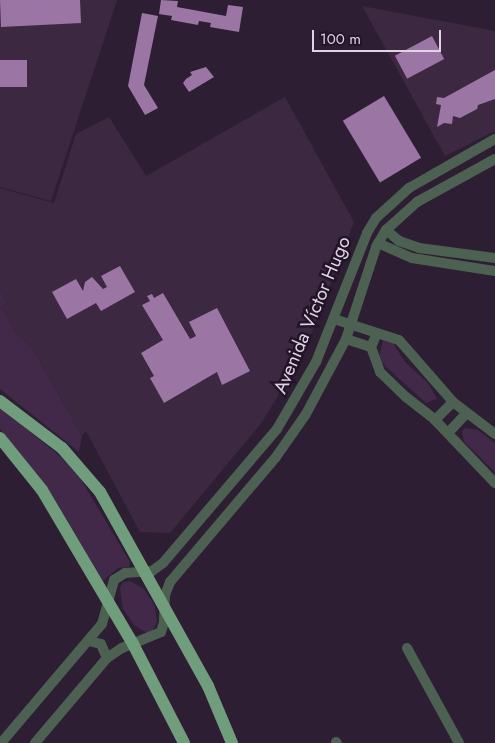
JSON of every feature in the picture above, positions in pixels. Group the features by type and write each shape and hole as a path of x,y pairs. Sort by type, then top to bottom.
{"main road":[{"path":"0,401 72,458 100,492 143,573 164,606 208,686 232,743"},
{"path":"0,438 42,490 133,644 184,743"}],"street":[{"name":"Avenida Víctor Hugo","path":"143,573 163,563 276,429 305,384 334,319 367,233 388,205 409,188 495,139"},
{"name":"Avenida Víctor Hugo","path":"133,644 161,632 167,588 291,438 346,339 378,243 386,230 417,202 495,159"},
{"path":"452,163 461,179"},
{"path":"409,188 417,202"},
{"path":"386,230 406,244 495,258"},
{"path":"378,243 395,253 429,262 495,271"},
{"path":"429,262 431,248"},
{"path":"334,319 399,340 466,414 495,434"},
{"path":"377,333 371,347 380,372 406,397 436,420 495,483"},
{"path":"346,339 371,347"},
{"path":"436,420 454,402"},
{"path":"448,433 466,414"},
{"path":"276,429 291,438"},
{"path":"1,743 89,641 106,618 108,602 118,576 143,573"},
{"path":"89,641 101,644 107,658"},
{"path":"35,743 107,658 133,644"},
{"path":"407,648 459,743"}],"shaded area":[{"path":"0,0 117,0 51,201 0,187"},
{"path":"362,6 495,31 495,131 445,156"},
{"path":"285,97 354,222 303,355 262,422 170,533 140,532 86,431 82,436 31,346 18,336 1,307 7,303 0,290 0,188 54,203 76,134 109,117 146,176"},
{"path":"0,290 7,303 1,307 18,336 31,346 82,436 79,452 0,389"},
{"path":"383,340 393,343 405,362 428,383 437,399 426,403 386,367 379,358"},
{"path":"0,407 61,457 80,478 130,562 129,567 118,568 103,581 54,498 0,429"},
{"path":"465,428 478,430 495,443 495,472 464,442 462,432"},
{"path":"130,581 144,589 155,606 157,622 152,632 147,633 134,625 123,609 120,588 123,582"}],"building":[{"path":"0,0 80,0 81,23 1,27"},
{"path":"161,0 178,1 177,7 226,16 228,5 243,7 239,32 210,27 211,23 199,21 198,25 171,20 172,16 159,14"},
{"path":"142,13 158,16 144,85 158,108 145,115 128,86"},
{"path":"432,36 444,59 407,79 395,56"},
{"path":"0,60 27,60 27,87 0,87"},
{"path":"206,67 214,77 189,92 183,83 192,75 190,72"},
{"path":"495,70 495,99 478,105 477,109 460,118 453,116 452,124 444,123 437,127 441,105 436,104 437,97 444,98"},
{"path":"384,96 421,158 380,182 343,121"},
{"path":"120,266 135,292 101,311 96,303 67,319 52,292 76,279 83,291 85,282 92,277 103,289 107,287 101,276"},
{"path":"163,293 190,339 196,336 189,322 217,308 250,371 222,385 217,372 164,403 150,378 154,376 141,353 163,340 142,305 150,301 147,296 152,294 154,298"}]}
